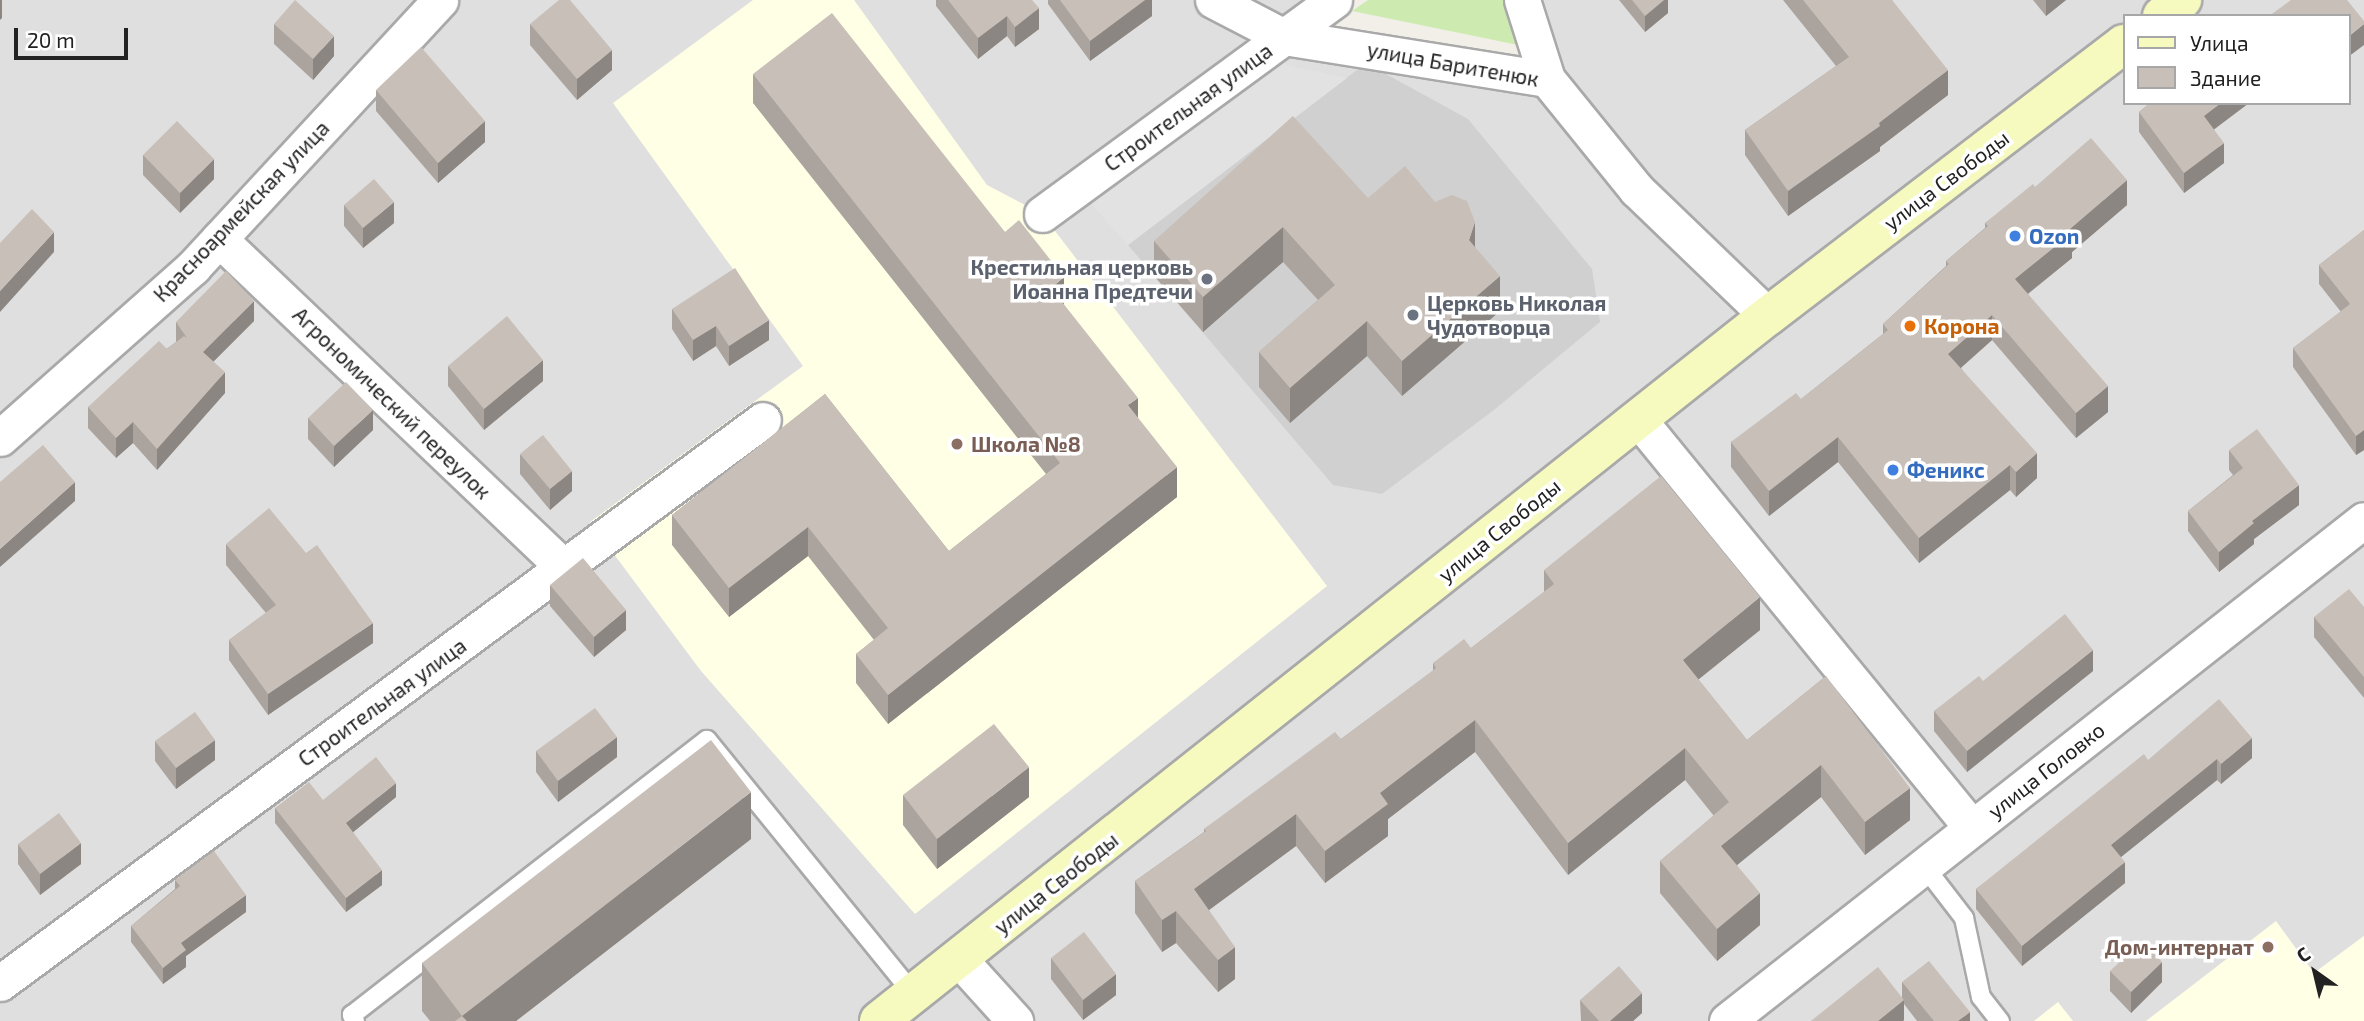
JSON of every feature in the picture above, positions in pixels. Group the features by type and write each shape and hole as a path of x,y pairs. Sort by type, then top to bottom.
{"main road":[{"path":"2164,14 2182,0"},
{"name":"улица Свободы","path":"879,1021 1768,316 2122,46"}],"street":[{"name":"Красноармейская улица","path":"0,438 193,267 440,0"},
{"name":"улица Баритенюк","path":"1213,0 1284,37 1547,79 1637,190 1768,316"},
{"name":"Строительная улица","path":"1042,214 1334,0"},
{"path":"1522,0 1547,79"},
{"name":"Агрономический переулок","path":"219,239 564,567"},
{"path":"1639,419 1972,828"},
{"name":"Строительная улица","path":"0,983 763,420"},
{"name":"улица Головко","path":"1727,1021 2364,520"},
{"path":"960,959 1015,1021"}],"lane":[{"path":"355,1021 352,1015 707,740 914,995"},
{"path":"1924,866 1964,918 1981,997 2000,1021"}],"shaded area":[{"path":"0,0 1334,0 1285,36 1546,79 1522,0 2364,0 2364,936 2314,973 2349,1021 0,1021"},
{"name":"Школа №8","path":"753,0 854,0 987,185 1042,214 1327,586 915,914 701,671 590,522 803,366 613,103"},
{"path":"1255,58 1347,78 1128,245 1077,188"},
{"path":"1366,63 1468,119 1592,269 1600,322 1494,410 1382,494 1333,485 1128,245"},
{"name":"Дом-интернат","path":"2276,921 2314,973 2364,936 2364,1021 2146,1021"},
{"name":"Дом-интернат","path":"2058,1002 2073,1021 2034,1021"}],"green space":[{"path":"1368,0 1507,0 1523,46 1352,11"}],"building":[{"path":"295,0 334,36 313,59 274,24"},
{"path":"559,0 570,0 612,50 577,79 530,24"},
{"path":"948,0 1032,0 1039,8 1015,27 1007,16 978,38"},
{"path":"1060,0 1145,0 1090,41"},
{"path":"1632,0 1664,0 1645,16"},
{"path":"1803,0 1892,0 1948,70 1879,123 1880,126 1788,191 1745,130 1849,57"},
{"path":"2291,0 2347,0 2364,24 2350,35 2350,14 2272,14"},
{"path":"832,13 1005,232 1019,220 1064,277 1051,288 1138,398 1128,405 1177,467 888,695 856,654 888,628 808,527 729,588 672,515 825,394 949,551 1060,463 753,74"},
{"path":"421,47 485,121 438,163 376,90"},
{"path":"2148,105 2218,105 2204,116 2224,143 2184,173 2139,112"},
{"path":"1293,116 1368,198 1405,166 1435,202 1452,195 1467,201 1475,222 1469,240 1500,276 1402,361 1367,321 1290,388 1259,352 1335,285 1283,227 1203,297 1154,241"},
{"path":"177,121 214,159 180,193 143,155"},
{"path":"2091,138 2127,180 2070,229 2072,233 2015,279 2108,386 2076,413 1992,315 1948,354 2037,453 2016,472 2010,465 1919,538 1838,437 1769,491 1731,442 1796,393 1801,399 1888,330 1883,324 1949,264 1946,261 1988,226 1985,223 2033,184 2035,187"},
{"path":"374,179 394,202 363,228 344,205"},
{"path":"32,209 54,232 0,291 0,243"},
{"path":"2364,230 2364,430 2356,436 2293,348 2350,304 2319,265"},
{"path":"735,268 769,320 729,346 716,326 693,340 672,309"},
{"path":"226,271 254,301 203,352 225,372 157,449 133,422 116,438 88,407 159,341 167,349 184,336 187,338 176,322"},
{"path":"507,316 543,360 484,409 448,366"},
{"path":"346,382 373,410 334,446 308,418"},
{"path":"2257,429 2299,485 2252,521 2254,523 2219,552 2188,511 2243,468 2229,450"},
{"path":"543,435 572,471 550,489 520,454"},
{"path":"43,445 75,482 0,549 0,482"},
{"path":"1661,476 1760,597 1683,660 1747,740 1826,676 1910,788 1865,822 1821,765 1721,846 1760,893 1717,929 1660,861 1729,802 1685,748 1568,843 1475,720 1380,793 1388,804 1325,851 1296,814 1194,889 1235,947 1218,960 1176,911 1162,920 1135,881 1206,831 1204,829 1335,732 1341,739 1436,668 1433,663 1464,639 1471,648 1554,584 1544,570"},
{"path":"269,508 306,553 317,545 373,623 268,694 229,640 276,605 226,544"},
{"path":"583,558 626,610 594,637 550,585"},
{"path":"2349,589 2364,607 2364,677 2314,617"},
{"path":"2065,614 2093,650 1967,751 1934,711 1979,676 1983,681"},
{"path":"2219,699 2252,738 2221,764 2217,759 2111,845 2125,862 2022,946 1976,889 2144,754 2148,760"},
{"path":"595,708 617,737 558,781 536,751"},
{"path":"195,712 215,740 176,768 155,741"},
{"path":"994,724 1029,767 937,839 903,795"},
{"path":"711,740 751,792 462,1016 422,963"},
{"path":"376,757 396,783 346,823 382,870 346,898 275,808 309,782 323,800"},
{"path":"59,813 81,843 40,874 18,844"},
{"path":"214,851 246,895 181,943 186,950 163,968 131,926 180,886 175,880"},
{"path":"1084,932 1116,974 1083,1000 1051,958"},
{"path":"2142,941 2162,962 2131,992 2110,971"},
{"path":"1929,961 1970,1012 1958,1021 1934,1021 1902,982"},
{"path":"1619,966 1642,993 1610,1021 1599,1021 1580,1000"},
{"path":"1878,967 1904,1000 1878,1021 1811,1021"}],"place":[{"name":"Ozon","path":"2015,236"},
{"name":"Крестильная церковь Иоанна Предтечи","path":"1207,279"},
{"name":"Церковь Николая Чудотворца","path":"1413,315"},
{"name":"Корона","path":"1910,326"},
{"name":"Школа №8","path":"957,444"},
{"name":"Феникс","path":"1893,470"},
{"name":"Дом-интернат","path":"2268,947"}]}
